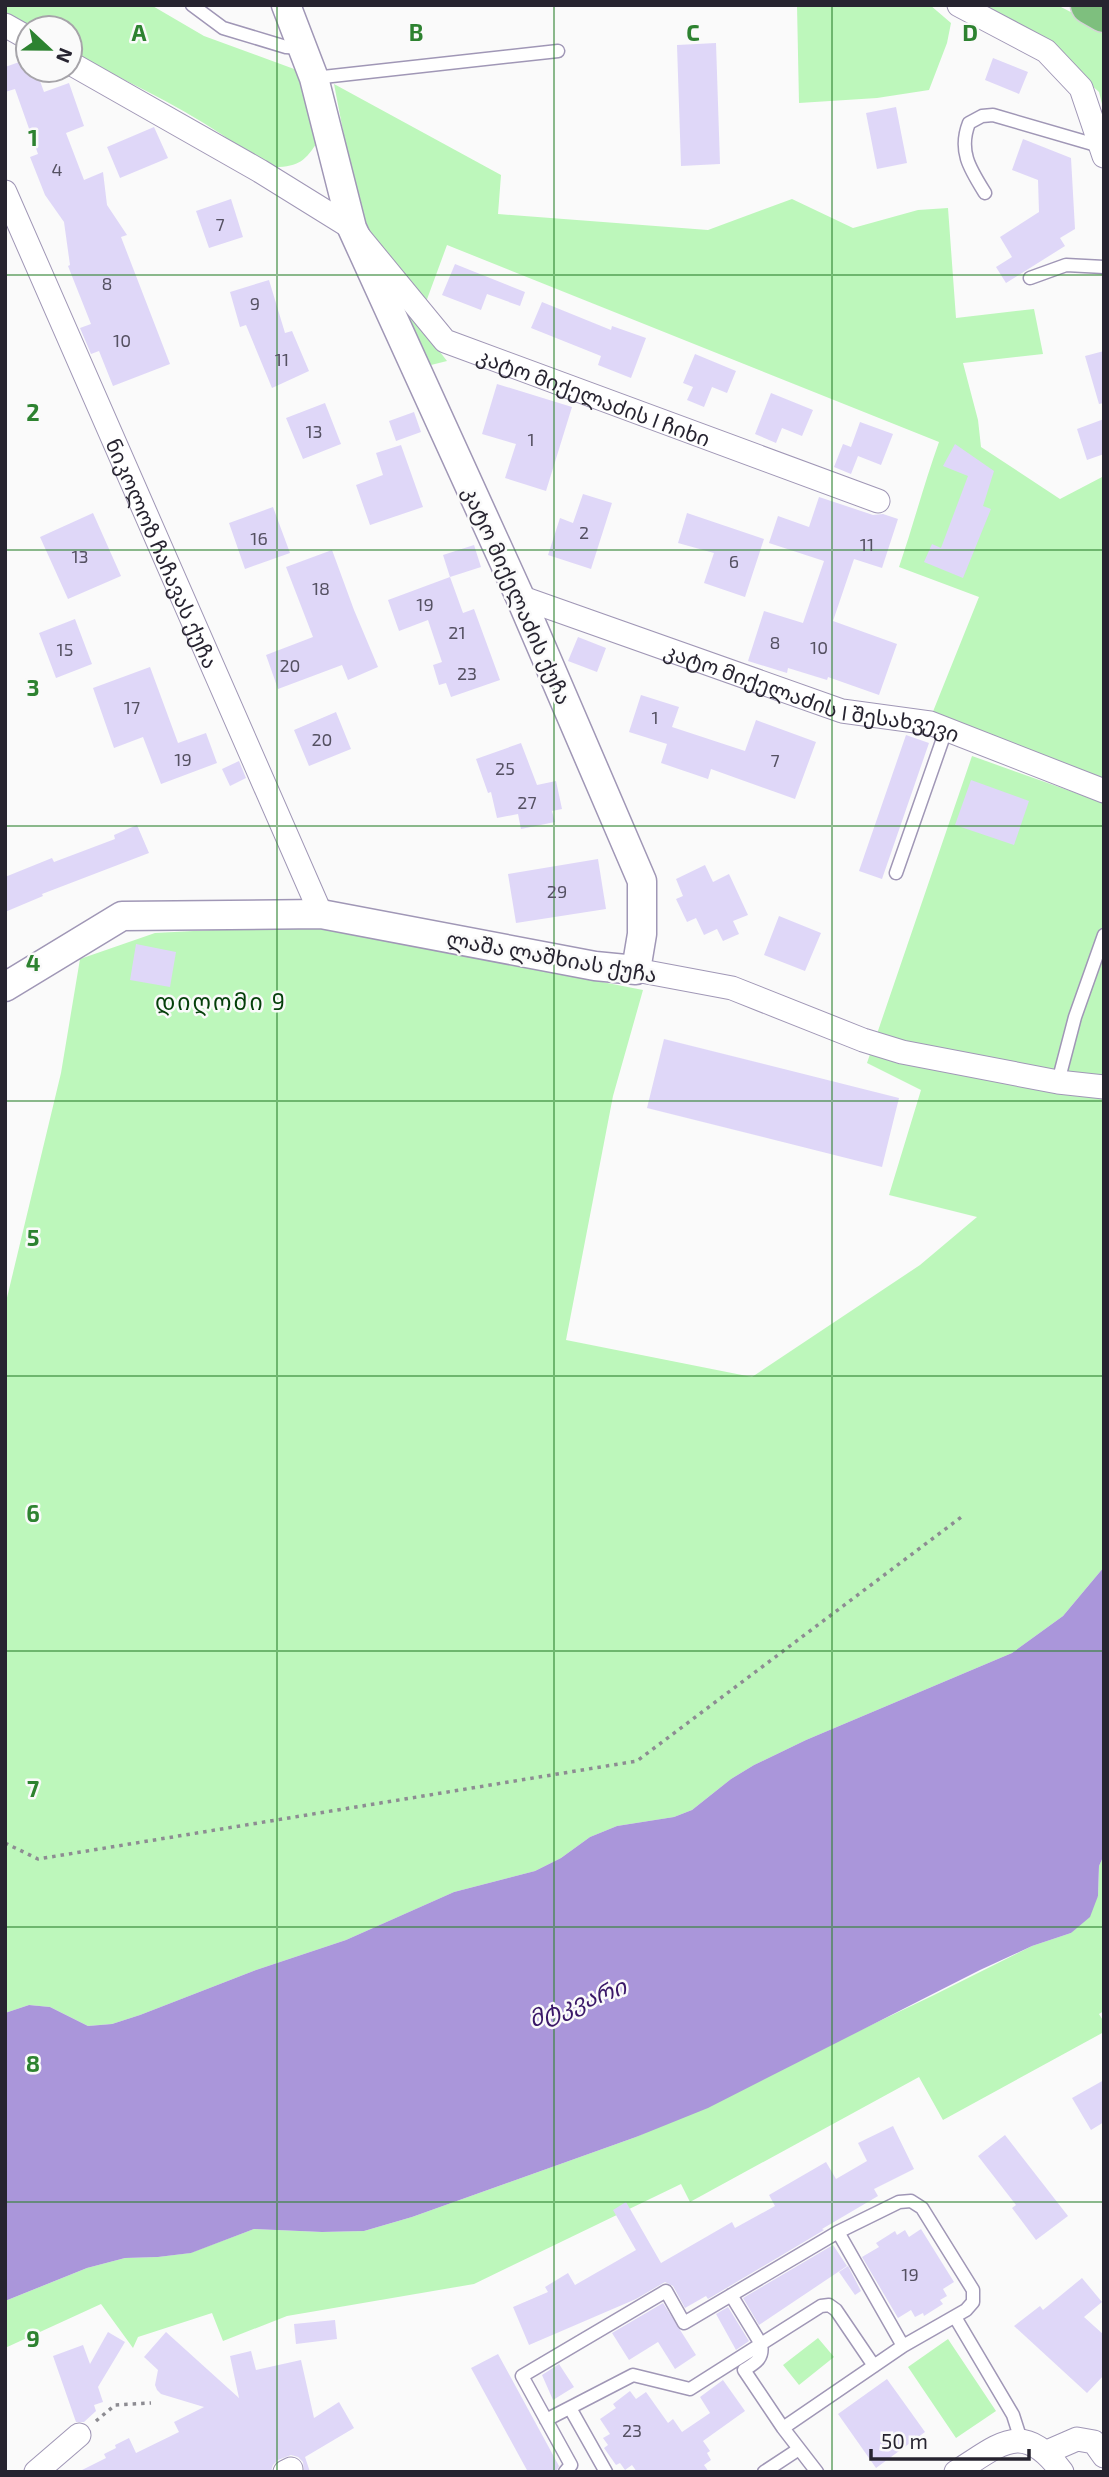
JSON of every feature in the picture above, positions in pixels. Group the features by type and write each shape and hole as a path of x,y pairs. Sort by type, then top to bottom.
{"highway":[{"path":"1090,5 1104,13"}],"street":[{"name":"კატო მიქელაძის ქუჩა","path":"286,5 314,78 352,228 520,597 642,881 642,934 636,970"},
{"path":"959,5 1046,51 1081,88 1103,150"},
{"path":"84,70 260,171 352,228"},
{"name":"ნიკოლოზ ჩაჩავას ქუჩა","path":"5,192 321,914"},
{"name":"კატო მიქელაძის I ჩიხი","path":"352,228 445,341 878,501"},
{"name":"კატო მიქელაძის I შესახვევი","path":"520,597 842,711 929,723 1104,791"},
{"name":"ლაშა ლაშხიას ქუჩა","path":"5,987 122,916 321,914 595,966 636,970 732,988 863,1040 902,1052 1058,1082 1104,1087"},
{"path":"36,2472 79,2435"},
{"path":"1047,2452 1077,2439 1094,2442 1104,2456"},
{"path":"956,2472 1005,2441 1021,2440 1047,2452 1062,2472"}],"lane":[{"path":"192,5 223,28 286,47 303,48"},
{"path":"314,78 558,51"},
{"path":"985,193 971,169 965,152 964,137 970,123 982,116 993,115 1103,150"},
{"path":"1030,278 1066,265 1104,267"},
{"path":"896,873 946,730"},
{"path":"1058,1082 1075,1017 1104,935"},
{"path":"565,2472 571,2465 522,2376 666,2291 684,2323 838,2232 899,2202 911,2202 922,2208 973,2290 973,2302 966,2310 904,2346 783,2428"},
{"path":"838,2232 904,2346"},
{"path":"731,2295 761,2344 763,2353 744,2370 817,2472"},
{"path":"546,2420 633,2375 690,2389 821,2306 829,2305 836,2310 873,2366"},
{"path":"955,2317 1013,2415 1021,2440"},
{"path":"569,2408 606,2472"},
{"path":"764,2472 799,2449"}],"path":[{"path":"5,1843 38,1858 637,1761 964,1516"},
{"path":"79,2435 115,2405 151,2403"}],"green space":[{"path":"5,5 151,5 204,36 305,73 318,141 310,153 296,164 268,166 184,111 84,58 84,14 14,14 14,21 5,16"},
{"path":"797,5 930,5 951,23 947,43 929,90 877,98 799,103"},
{"path":"970,5 1057,5 1104,29 1104,112 1099,92 1051,48"},
{"path":"334,84 501,175 498,214 708,230 792,199 853,228 918,210 948,208 956,318 1034,309 1043,354 963,363 978,420 981,447 1060,499 1104,476 1104,780 932,714 979,597 899,567 939,442 447,245 426,302 366,230 357,203"},
{"path":"382,277 447,361 423,367"},
{"path":"972,756 1104,803 1104,1567 1063,1616 1012,1653 806,1740 754,1765 731,1779 692,1810 674,1817 617,1826 590,1837 561,1858 535,1871 454,1892 346,1940 256,1970 112,2024 88,2026 50,2007 29,2005 5,2013 5,1306 61,1073 80,959 155,933 332,924 409,944 643,990 613,1096 566,1340 752,1377 920,1265 977,1217 889,1195 921,1090 867,1063"},
{"path":"1104,1855 1104,2011 1099,2014 1104,2022 1104,2032 943,2120 919,2077 690,2202 681,2184 474,2284 287,2316 223,2341 212,2313 138,2337 133,2348 101,2304 5,2348 5,2301 87,2268 125,2258 190,2253 254,2229 364,2231 412,2217 636,2137 1032,1946 1071,1933 1098,1896 1099,1866"},
{"path":"818,2338 834,2357 799,2385 783,2365"},
{"path":"948,2339 996,2411 956,2438 908,2367"}],"water":[{"name":"მტკვარი","path":"1104,1567 1104,1855 1099,1866 1098,1896 1090,1917 1071,1933 1032,1946 980,1970 708,2108 636,2137 412,2217 364,2231 254,2229 191,2253 125,2258 87,2268 5,2301 5,2013 29,2005 50,2007 88,2026 112,2024 256,1970 346,1940 454,1892 535,1871 561,1858 590,1837 617,1826 674,1817 692,1810 731,1779 754,1765 806,1740 1012,1653 1063,1616"}],"building":[{"path":"716,43 720,164 681,166 677,45"},
{"path":"993,58 1028,72 1019,94 985,80"},
{"path":"14,64 14,84 41,84 44,92 69,84 84,126 66,133 84,180 103,172 107,205 127,235 121,237 170,364 113,386 99,351 91,354 80,328 91,324 68,266 64,222 45,195 30,157 38,154 15,89 5,92 5,67"},
{"path":"896,107 907,163 877,169 866,113"},
{"path":"154,127 168,158 120,178 107,147"},
{"path":"1023,139 1071,158 1075,229 1060,238 1065,246 1006,283 996,267 1012,257 1000,237 1039,212 1038,180 1012,170"},
{"path":"231,199 243,237 209,248 196,211"},
{"path":"455,264 525,292 520,306 487,294 481,310 442,295"},
{"path":"269,280 285,333 292,331 309,371 272,388 246,325 240,327 230,292"},
{"path":"542,302 611,330 612,326 646,338 631,378 598,365 601,356 531,328"},
{"path":"1104,351 1104,403 1099,404 1085,356"},
{"path":"695,354 736,371 727,393 712,387 704,407 687,400 693,387 683,383"},
{"path":"497,384 572,407 546,491 505,478 516,444 482,434"},
{"path":"771,393 813,410 802,436 782,428 776,443 755,434"},
{"path":"325,403 341,444 303,459 286,418"},
{"path":"414,412 421,432 396,441 389,421"},
{"path":"1104,419 1104,454 1087,460 1077,429"},
{"path":"860,422 893,434 881,465 858,456 851,474 834,467 843,444 851,447"},
{"path":"955,444 994,471 983,506 991,509 963,578 924,562 932,544 941,548 968,476 943,466"},
{"path":"401,445 423,507 370,525 356,485 383,475 376,453"},
{"path":"583,494 612,503 591,569 548,555 560,518 573,523"},
{"path":"819,497 873,515 883,514 898,519 882,568 854,559 833,621 897,644 879,695 828,677 827,680 788,668 787,673 748,661 764,611 803,623 824,561 769,543 778,516 809,527"},
{"path":"273,507 290,553 245,569 229,523"},
{"path":"93,513 121,576 68,599 40,537"},
{"path":"687,513 764,539 745,597 704,583 714,553 678,543"},
{"path":"474,545 481,567 450,577 443,555"},
{"path":"332,550 378,667 348,680 342,665 278,689 266,655 313,637 286,567"},
{"path":"450,577 463,613 474,609 500,680 451,697 446,683 439,685 433,665 442,662 428,620 399,631 388,600"},
{"path":"75,619 92,664 56,678 39,633"},
{"path":"578,637 606,648 597,672 568,661"},
{"path":"150,667 178,743 206,733 217,763 161,784 143,737 114,748 93,688"},
{"path":"641,695 679,707 672,727 745,751 756,720 816,742 795,799 711,769 708,779 661,763 667,744 629,732"},
{"path":"336,712 351,749 309,766 294,730"},
{"path":"906,735 929,743 882,879 859,871"},
{"path":"521,743 537,785 556,781 562,809 552,811 555,822 521,829 518,814 497,818 491,792 488,793 476,759"},
{"path":"239,761 246,778 230,786 222,769"},
{"path":"971,780 1029,801 1014,845 955,825"},
{"path":"137,825 149,853 42,894 43,896 5,912 5,877 52,858 54,862 115,839 114,835"},
{"path":"598,859 606,909 516,923 508,874"},
{"path":"705,865 713,882 729,874 748,915 733,921 739,934 723,941 717,929 704,935 696,918 687,922 676,899 683,896 676,879"},
{"path":"779,916 821,933 805,971 764,955"},
{"path":"136,944 176,952 170,987 130,980"},
{"path":"664,1039 899,1098 882,1167 647,1108"},
{"path":"1104,2080 1104,2122 1091,2130 1072,2098"},
{"path":"893,2126 914,2169 874,2189 878,2196 822,2229 824,2230 708,2299 706,2296 685,2308 673,2286 665,2282 636,2299 529,2345 513,2307 548,2292 545,2287 568,2273 575,2285 636,2250 613,2210 626,2202 661,2263 732,2222 735,2228 775,2206 769,2195 826,2162 836,2179 867,2161 858,2143"},
{"path":"1005,2135 1068,2216 1036,2240 1012,2208 1016,2205 978,2156"},
{"path":"921,2229 954,2282 943,2289 947,2296 940,2300 943,2304 924,2316 923,2313 915,2317 911,2310 898,2318 862,2257 879,2247 876,2243 895,2231 897,2235 905,2230 909,2237"},
{"path":"833,2245 847,2266 759,2325 743,2298"},
{"path":"848,2266 861,2291 855,2295 839,2272"},
{"path":"1082,2278 1102,2302 1084,2317 1104,2335 1104,2375 1087,2393 1014,2326 1040,2306 1043,2310"},
{"path":"663,2303 696,2355 675,2369 658,2342 629,2360 612,2333"},
{"path":"728,2307 749,2341 736,2350 716,2314"},
{"path":"335,2320 337,2339 296,2344 294,2324"},
{"path":"108,2332 125,2342 98,2387 103,2402 94,2405 96,2411 84,2422 76,2422 53,2356 83,2345 90,2364"},
{"path":"166,2332 239,2398 230,2356 251,2351 256,2370 301,2360 314,2418 339,2402 354,2428 305,2457 310,2472 304,2472 303,2462 291,2455 278,2460 271,2472 78,2472 106,2458 104,2454 129,2438 136,2453 179,2432 174,2422 204,2407 161,2394 157,2390 155,2385 158,2370 144,2357"},
{"path":"498,2354 559,2466 556,2472 528,2472 471,2368"},
{"path":"559,2364 574,2387 553,2400 542,2375"},
{"path":"887,2379 925,2432 876,2468 838,2414"},
{"path":"723,2380 745,2411 703,2441 710,2451 707,2453 711,2460 704,2465 709,2472 637,2472 632,2465 625,2470 620,2463 616,2465 604,2448 608,2445 603,2438 610,2434 600,2419 616,2408 613,2404 630,2391 636,2399 646,2392 668,2423 673,2419 682,2432 710,2413 700,2397"}],"district":[{"name":"დიღომი 9","path":"221,1001"}]}
